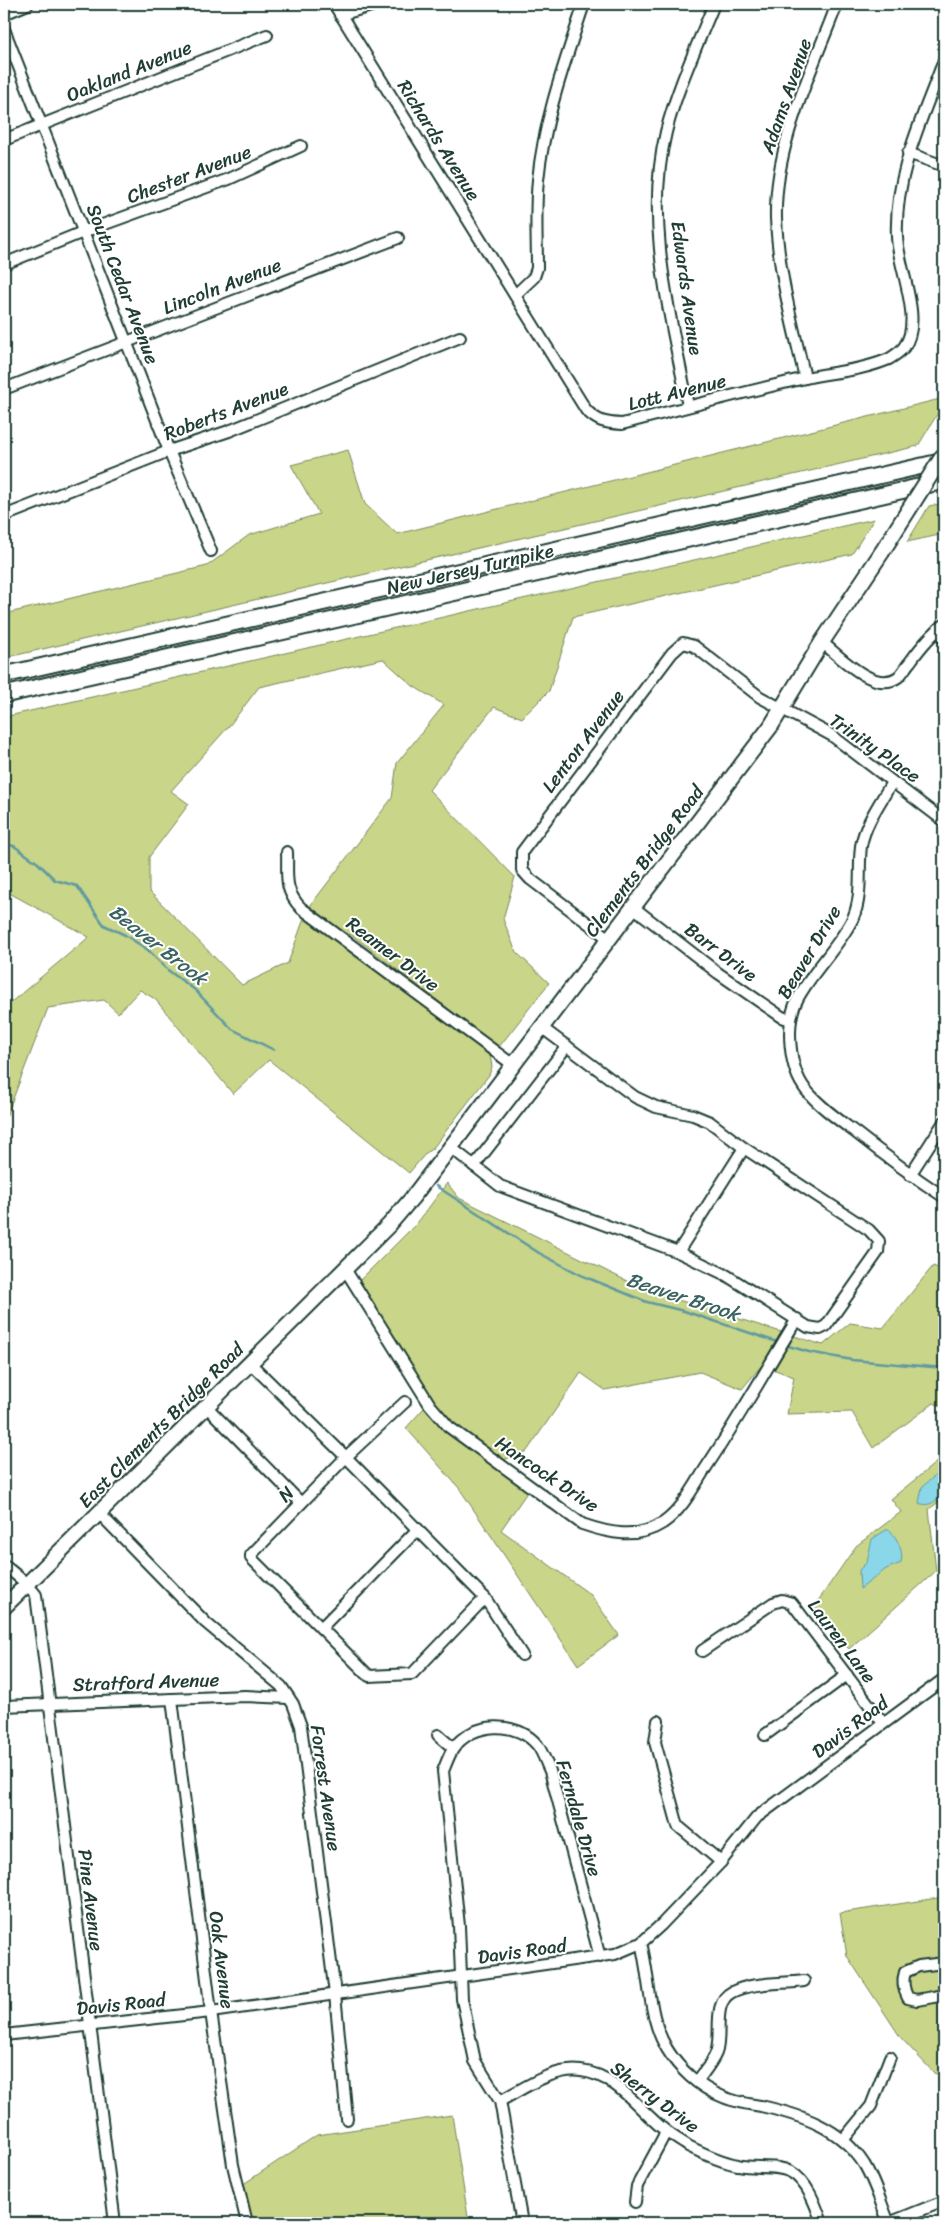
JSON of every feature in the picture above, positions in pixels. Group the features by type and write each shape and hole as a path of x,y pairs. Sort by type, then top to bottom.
{"highway":[{"name":"New Jersey Turnpike","path":"4,676 944,461"},
{"name":"New Jersey Turnpike","path":"4,696 944,481"}],"main road":[{"name":"Clements Bridge Road","path":"345,1269 389,1225 609,939 781,710 822,642 944,454"},
{"name":"East Clements Bridge Road","path":"4,1607 345,1269"}],"street":[{"path":"4,14 28,4"},
{"name":"Richards Avenue","path":"334,4 515,295"},
{"path":"340,15 378,4"},
{"path":"515,295 534,277 537,268 538,181 547,128 555,90 584,4"},
{"name":"Edwards Avenue","path":"688,406 658,234 660,172 666,132 678,94 714,4"},
{"name":"Adams Avenue","path":"804,378 779,260 776,217 779,179 786,139 837,4"},
{"name":"South Cedar Avenue","path":"4,29 169,451 211,551"},
{"name":"Oakland Avenue","path":"4,140 267,35"},
{"path":"944,60 908,153 944,166"},
{"name":"Chester Avenue","path":"4,264 83,232 229,179 301,146"},
{"name":"Lott Avenue","path":"515,295 586,410 596,420 605,424 622,424 804,378 852,370 891,358 906,344 911,330 912,313 897,247 896,221 898,196 908,153"},
{"name":"Lincoln Avenue","path":"4,389 398,238"},
{"name":"Roberts Avenue","path":"4,516 169,451 229,431 460,337"},
{"path":"822,642 863,675 877,680 889,680 897,677 941,627"},
{"path":"941,627 944,639"},
{"name":"Trinity Place","path":"683,643 694,646 760,697 831,736 944,821"},
{"name":"Lenton Avenue","path":"609,939 530,879 522,870 522,852 672,653 683,643"},
{"name":"Beaver Drive","path":"892,782 868,826 862,846 858,900 853,918 797,1000 791,1020 792,1048 796,1073 806,1090 832,1114 910,1175 944,1197"},
{"name":"Reamer Drive","path":"287,852 288,889 290,896 301,908 512,1064"},
{"name":"Barr Drive","path":"633,907 718,973 782,1017 791,1020"},
{"path":"449,1146 500,1186 678,1252 726,1275 814,1329 826,1326 878,1252 878,1241 862,1225 744,1148 710,1122 693,1115 656,1107 635,1097 541,1027"},
{"path":"474,1166 567,1046"},
{"path":"910,1175 944,1122"},
{"path":"678,1252 744,1148"},
{"name":"Hancock Drive","path":"345,1269 430,1405 449,1427 582,1524 600,1530 628,1535 662,1524 682,1505 722,1444 797,1318"},
{"path":"250,1363 485,1598 522,1655"},
{"name":"N","path":"321,1628 250,1558 251,1555 346,1457 404,1402"},
{"path":"206,1406 301,1504"},
{"name":"Forrest Avenue","path":"99,1513 206,1623 281,1686 289,1698 301,1726 335,1994 347,2119"},
{"path":"418,1529 321,1628 369,1676 412,1674 485,1598"},
{"path":"4,1565 27,1584"},
{"name":"Pine Avenue","path":"27,1584 36,1595 116,2223"},
{"name":"Lauren Lane","path":"702,1651 773,1603 782,1600 792,1603 883,1723"},
{"path":"765,1735 847,1675"},
{"name":"Davis Road","path":"4,2035 211,2012 615,1954 641,1943 661,1926 720,1862 757,1817 944,1678"},
{"name":"Stratford Avenue","path":"4,1706 245,1696 289,1698"},
{"name":"Oak Avenue","path":"172,1699 211,2012 233,2165 247,2223"},
{"path":"658,1721 655,1742 678,1826 720,1862"},
{"name":"Ferndale Drive","path":"453,1748 471,1734 489,1727 508,1728 525,1734 539,1747 550,1771 600,1957"},
{"path":"438,1735 453,1748 443,1771 459,1926 460,1977 475,2061 500,2101 508,2135 522,2223"},
{"path":"641,1943 659,2033 676,2062 697,2082 720,2096 808,2119 829,2129 843,2140 867,2170 889,2223 944,2201"},
{"path":"944,1963 919,1966 905,1972 903,1979 904,1991 908,1998 917,2000 944,1995"},
{"path":"697,2082 716,2053 719,2040 719,2017 722,2005 730,1993 745,1988 804,1981"},
{"path":"843,2140 871,2106 890,2057"},
{"name":"Sherry Drive","path":"500,2101 559,2072 579,2070 602,2075 617,2086 666,2132 714,2158 739,2166 776,2168 792,2173 814,2201 822,2223"},
{"path":"635,2202 637,2186 644,2170 666,2132"}],"green space":[{"path":"944,398 944,403 918,446 4,658 4,614 207,566 249,535 319,514 291,465 348,450 365,504 397,534"},
{"path":"944,503 944,534 907,542 929,506"},
{"path":"874,519 852,554 573,617 549,691 522,718 494,707 429,790 515,877 503,919 516,952 549,983 499,1047 350,934 343,944 490,1054 492,1067 489,1075 433,1148 426,1153 409,1173 269,1060 233,1094 155,999 140,990 118,1013 104,1000 48,1008 4,1122 4,1008 89,937 4,890 4,717","holes":["383,659 413,686 444,705 397,763 392,798 307,910 288,963 242,985 149,891 149,857 189,804 171,791 229,726 259,687"]},
{"path":"447,1183 459,1198 643,1289 823,1345 850,1323 883,1328 933,1266 944,1270 944,1408 934,1403 873,1448 852,1412 787,1414 794,1377 762,1365 742,1389 700,1372 605,1390 581,1373 527,1451 493,1464 528,1491 501,1530 591,1595 619,1635 578,1665 459,1488 406,1428 431,1400 355,1285 418,1222"},
{"path":"944,1456 944,1498 929,1509 936,1571 849,1649 811,1611 856,1546 901,1512 891,1499"},
{"path":"944,1897 944,2071 935,2074 901,2038 847,1956 840,1913"},
{"path":"452,2115 469,2223 247,2223 239,2187 317,2135"}],"water":[{"path":"944,1468 944,1494 929,1504 919,1503 922,1487"},
{"path":"886,1530 890,1530 899,1545 902,1554 901,1563 886,1569 860,1589 859,1570 867,1562 872,1539"}],"waterway":[{"name":"Beaver Brook","path":"4,844 14,846 38,863 55,880 77,886 104,925 125,935 148,950 169,971 195,990 232,1029 274,1050"},
{"name":"Beaver Brook","path":"436,1186 539,1253 583,1276 647,1302 684,1311 780,1343"},
{"name":"Beaver Brook","path":"785,1345 809,1352 852,1360 944,1368"}]}
